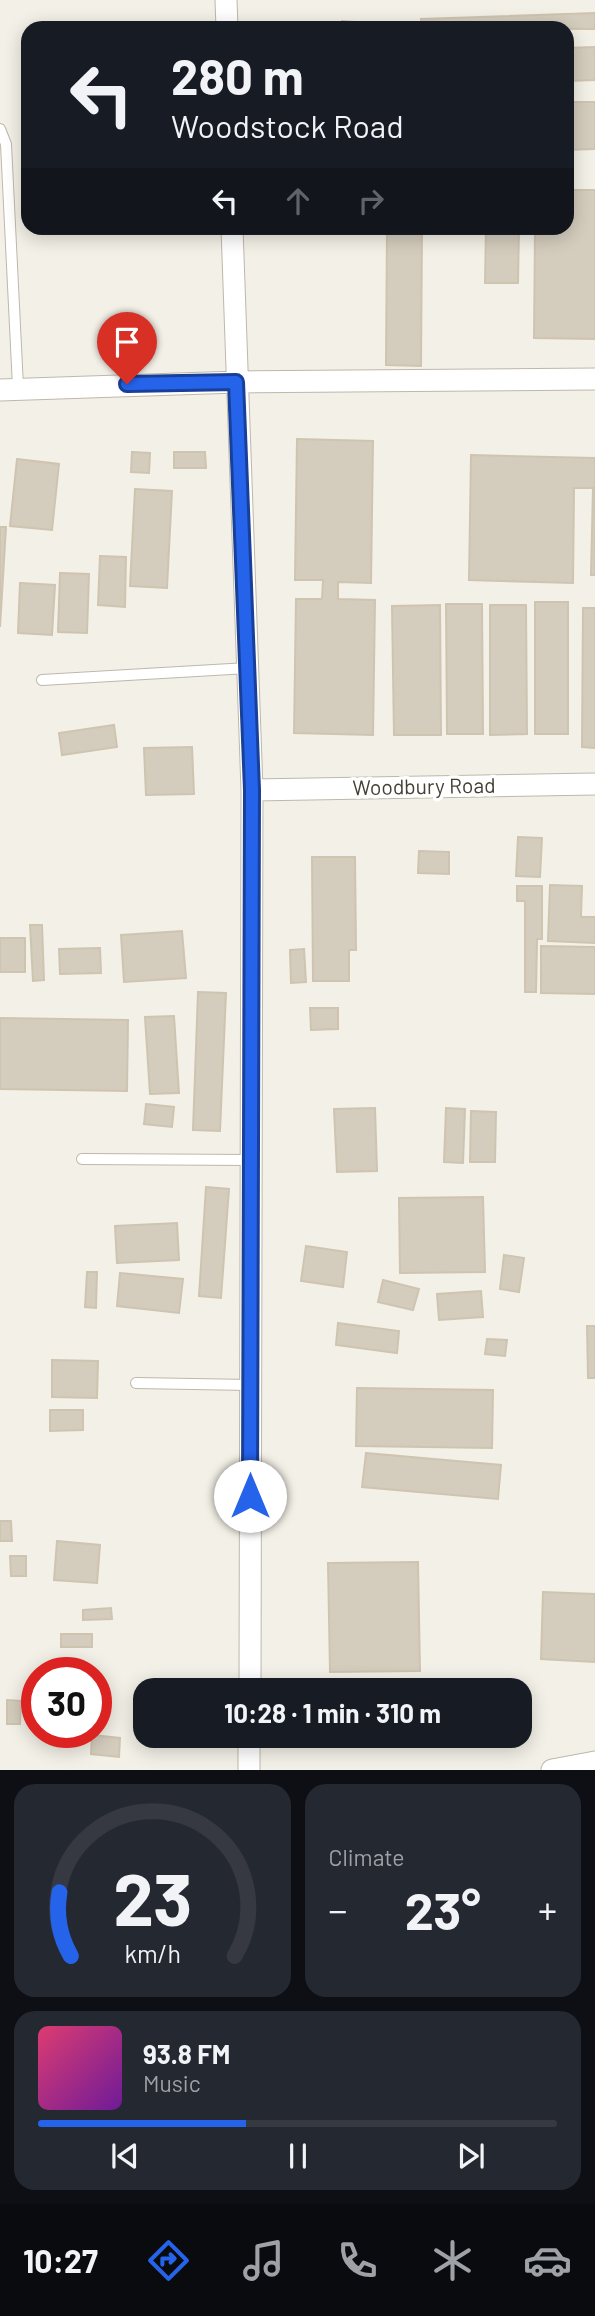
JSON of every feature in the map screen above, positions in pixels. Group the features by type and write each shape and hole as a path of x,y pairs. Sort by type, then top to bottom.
{"street":[{"path":"226,0 227,21"},
{"path":"232,235 252,790 250,1678"},
{"path":"9,388 236,382 595,379"},
{"name":"Woodbury Road","path":"252,790 595,784"},
{"path":"249,1748 249,1770"},
{"path":"552,1770 595,1762"}],"lane":[{"path":"0,129 6,144 9,388"},
{"path":"42,680 248,668"},
{"path":"82,1159 251,1160"},
{"path":"136,1383 250,1385"}],"building":[{"path":"595,13 595,29 574,29 574,21 421,19"},
{"path":"595,47 595,80 574,81 574,48"},
{"path":"574,102 595,102 595,149 574,150"},
{"path":"574,190 595,190 595,339 534,338 535,235 574,235"},
{"path":"387,235 422,235 421,366 386,365"},
{"path":"486,235 519,235 518,283 485,283"},
{"path":"297,439 373,441 371,583 338,582 338,599 375,600 373,735 294,733 296,599 322,599 323,580 295,580"},
{"path":"132,452 150,453 149,473 131,472"},
{"path":"174,452 205,452 206,468 174,468"},
{"path":"471,455 595,458 595,575 591,575 593,488 574,488 573,583 469,580"},
{"path":"17,459 59,464 52,530 10,526"},
{"path":"135,489 172,491 167,588 130,586"},
{"path":"0,527 6,527 0,627"},
{"path":"100,556 126,557 125,607 98,605"},
{"path":"60,573 89,574 87,633 58,632"},
{"path":"20,583 55,585 52,635 18,633"},
{"path":"535,602 568,602 568,734 535,734"},
{"path":"446,604 482,604 483,734 447,734"},
{"path":"440,605 441,735 394,735 392,606"},
{"path":"490,605 526,605 527,734 490,735"},
{"path":"583,608 595,608 595,748 582,747"},
{"path":"114,725 117,747 62,755 59,733"},
{"path":"192,747 194,794 146,795 144,748"},
{"path":"518,837 542,838 540,877 516,876"},
{"path":"419,851 449,852 449,874 418,873"},
{"path":"312,857 355,857 356,950 349,950 349,981 313,981"},
{"path":"550,885 582,886 581,917 595,917 595,943 548,941"},
{"path":"517,886 542,886 542,939 537,939 536,992 525,992 525,901 517,901"},
{"path":"30,925 42,925 44,980 33,981"},
{"path":"182,931 186,978 124,982 121,935"},
{"path":"0,938 25,938 25,972 0,972"},
{"path":"541,946 595,947 595,994 541,993"},
{"path":"100,948 101,973 60,974 59,949"},
{"path":"304,949 306,982 291,983 290,950"},
{"path":"198,992 226,993 220,1131 193,1130"},
{"path":"310,1008 338,1008 338,1029 311,1030"},
{"path":"174,1016 179,1093 150,1094 145,1017"},
{"path":"0,1018 128,1020 127,1091 0,1089"},
{"path":"146,1104 174,1107 172,1127 144,1124"},
{"path":"375,1108 377,1171 337,1172 334,1109"},
{"path":"446,1108 465,1109 463,1163 444,1162"},
{"path":"471,1111 496,1112 495,1162 470,1162"},
{"path":"206,1187 229,1189 221,1298 199,1296"},
{"path":"483,1197 485,1272 400,1273 399,1198"},
{"path":"177,1223 179,1260 117,1263 115,1226"},
{"path":"306,1246 347,1252 343,1287 301,1281"},
{"path":"504,1255 524,1258 519,1292 500,1289"},
{"path":"87,1272 97,1272 96,1308 85,1307"},
{"path":"120,1273 183,1279 179,1313 117,1306"},
{"path":"383,1280 419,1289 413,1310 378,1302"},
{"path":"481,1291 483,1317 439,1320 437,1294"},
{"path":"338,1323 399,1331 397,1353 336,1345"},
{"path":"587,1326 595,1326 595,1378 588,1378"},
{"path":"487,1339 507,1340 505,1356 485,1354"},
{"path":"52,1360 98,1361 97,1398 52,1397"},
{"path":"357,1388 493,1390 492,1448 356,1446"},
{"path":"50,1410 83,1410 83,1430 50,1431"},
{"path":"366,1453 501,1465 498,1499 362,1487"},
{"path":"0,1521 11,1521 12,1541 0,1541"},
{"path":"57,1541 100,1545 97,1583 54,1580"},
{"path":"10,1556 26,1556 26,1576 11,1576"},
{"path":"418,1562 420,1671 330,1672 328,1563"},
{"path":"543,1592 595,1594 595,1662 541,1659"},
{"path":"111,1608 112,1619 83,1620 83,1610"},
{"path":"61,1634 92,1634 92,1647 61,1647"},
{"path":"7,1700 21,1701 20,1724 7,1724"},
{"path":"112,1737 120,1738 119,1757 91,1754 91,1748 112,1748"}],"route":[{"path":"127,384 236,382 252,790 250,1496"}]}
